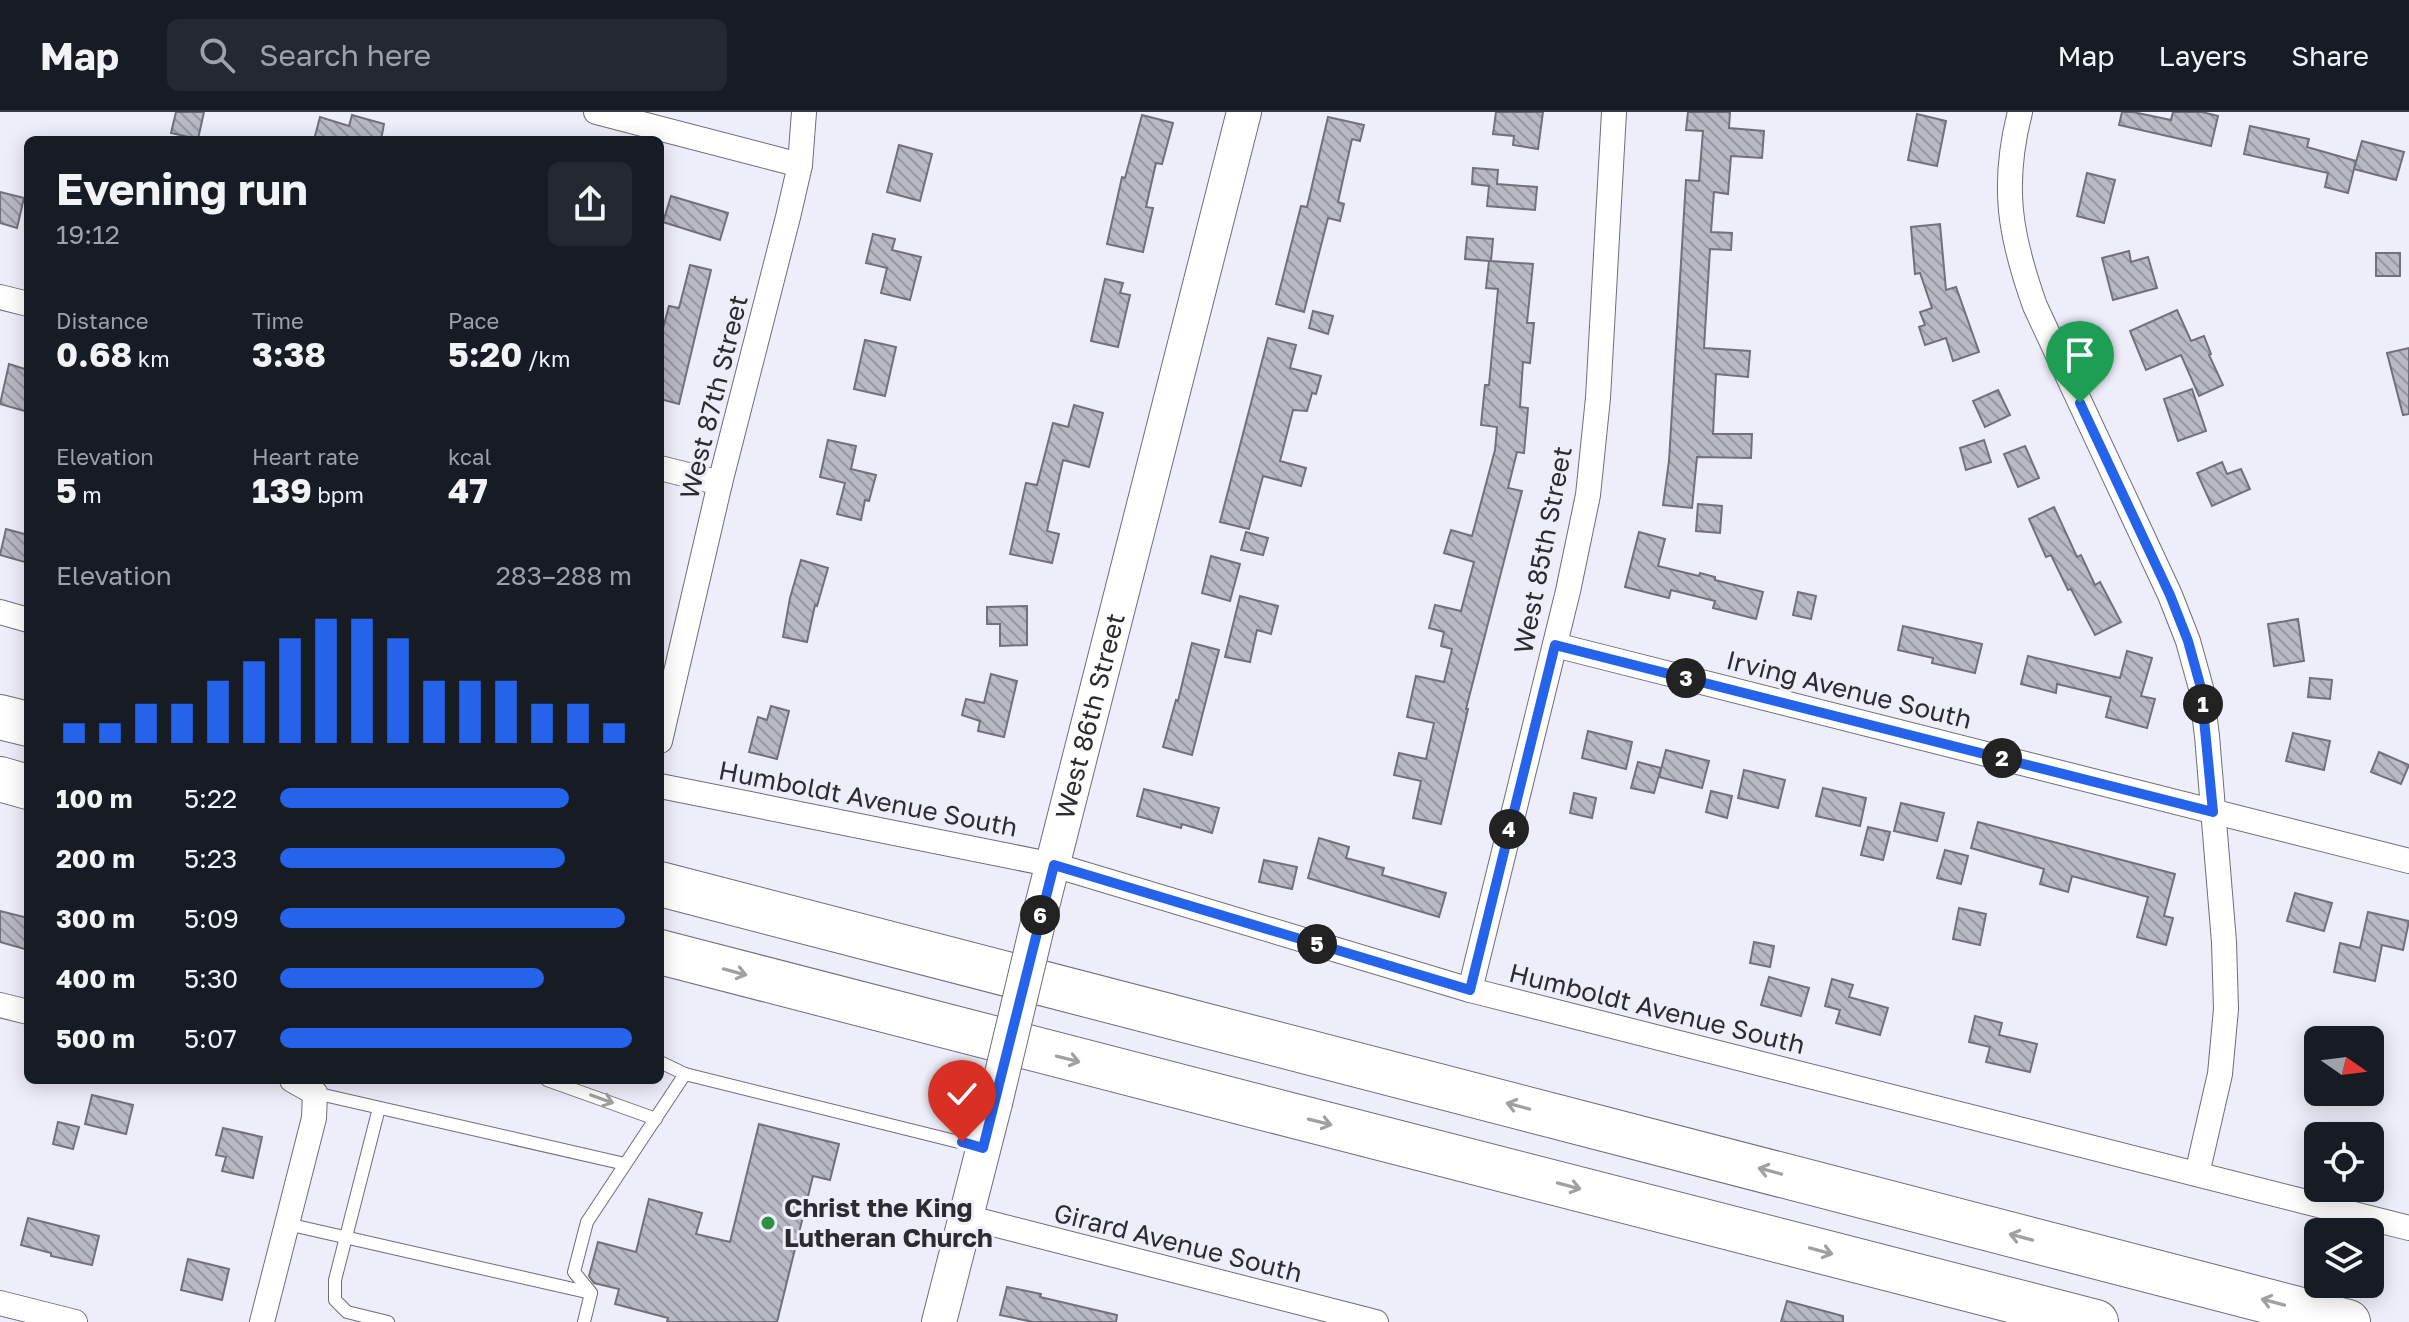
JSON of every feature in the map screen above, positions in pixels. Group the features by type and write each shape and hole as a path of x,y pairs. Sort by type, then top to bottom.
{"highway":[{"path":"0,717 24,723"},
{"path":"0,779 24,786"},
{"path":"664,885 2348,1322"},
{"path":"664,953 2096,1322"}],"street":[{"path":"596,112 800,165"},
{"name":"West 87th Street","path":"664,724 720,483 800,165 804,112"},
{"name":"West 86th Street","path":"939,1322 1244,112"},
{"name":"West 85th Street","path":"1470,990 1555,645 1588,495 1598,398 1614,112"},
{"path":"2020,112 2010,167 2009,215 2019,262 2035,306 2170,595 2188,641 2201,688 2224,942 2226,1009 2220,1074 2197,1174"},
{"path":"0,297 24,303"},
{"path":"664,469 720,483"},
{"path":"0,612 24,619"},
{"name":"Irving Avenue South","path":"1555,645 2409,861"},
{"name":"Humboldt Avenue South","path":"664,787 1054,865 1470,990 2409,1228"},
{"path":"0,1005 24,1011"},
{"path":"262,1322 314,1118 315,1093 299,1084"},
{"name":"Girard Avenue South","path":"966,1217 1376,1322"},
{"path":"0,1303 75,1322"}],"lane":[{"path":"664,1064 685,1074 983,1148"},
{"path":"591,1293 574,1272 587,1222 685,1074"},
{"path":"558,1084 656,1119"},
{"path":"315,1093 625,1164"},
{"path":"379,1108 335,1280 335,1300 347,1312 388,1322"},
{"path":"287,1224 591,1293"},
{"path":"584,1322 591,1293"}],"building":[{"path":"176,112 204,112 199,136 171,133"},
{"path":"1496,112 1543,112 1538,149 1513,145 1514,136 1493,134"},
{"path":"1688,112 1730,112 1729,128 1764,131 1762,158 1731,156 1728,194 1714,192 1711,232 1732,233 1731,250 1710,249 1704,348 1750,351 1748,377 1716,374 1713,434 1752,434 1751,458 1697,457 1692,508 1663,505 1669,461 1686,180 1699,181 1703,131 1686,130"},
{"path":"2122,112 2171,120 2173,112 2202,112 2218,116 2211,146 2119,125"},
{"path":"1917,114 1946,121 1937,166 1908,160"},
{"path":"352,115 384,124 382,136 315,136 320,117 349,126"},
{"path":"1142,115 1173,123 1162,164 1156,163 1146,207 1153,208 1143,252 1107,244 1122,177 1125,178"},
{"path":"1328,117 1364,125 1360,141 1352,139 1338,202 1344,204 1340,221 1328,218 1304,312 1276,304 1301,206 1307,207"},
{"path":"2250,126 2309,139 2307,147 2356,161 2348,193 2325,187 2328,173 2244,154"},
{"path":"2362,141 2404,152 2396,180 2354,169"},
{"path":"899,145 932,154 920,201 887,192"},
{"path":"1473,168 1498,170 1497,184 1537,187 1535,210 1487,206 1489,186 1472,184"},
{"path":"2087,173 2115,180 2104,223 2077,216"},
{"path":"0,192 24,198 17,228 0,223"},
{"path":"671,196 728,213 720,240 664,222"},
{"path":"1940,224 1946,290 1956,287 1979,352 1953,361 1946,338 1925,345 1919,327 1925,325 1920,312 1932,308 1920,273 1915,274 1911,227"},
{"path":"873,234 895,239 892,250 921,257 910,300 881,293 887,268 866,263"},
{"path":"1467,237 1493,239 1491,261 1533,264 1527,323 1534,323 1530,363 1523,362 1520,407 1528,408 1524,453 1517,452 1508,488 1522,491 1466,709 1441,824 1413,818 1421,781 1394,775 1399,753 1426,759 1434,723 1407,717 1416,676 1444,682 1452,649 1441,646 1444,632 1429,628 1435,605 1461,611 1474,562 1444,553 1451,530 1472,536 1495,450 1497,427 1481,425 1485,385 1489,385 1498,289 1486,288 1489,261 1465,259"},
{"path":"2129,251 2131,262 2148,257 2157,288 2113,300 2102,258"},
{"path":"2376,253 2400,253 2400,276 2376,276"},
{"path":"690,265 711,270 679,404 664,400 664,324 669,306 679,308"},
{"path":"1105,279 1123,283 1120,293 1130,295 1118,347 1091,341"},
{"path":"2177,310 2191,341 2204,336 2223,385 2199,396 2181,355 2146,370 2130,331"},
{"path":"1313,311 1333,316 1328,334 1309,328"},
{"path":"1268,338 1296,345 1290,368 1321,376 1307,411 1293,410 1280,461 1306,468 1301,486 1263,476 1249,529 1220,522"},
{"path":"865,340 896,347 885,396 854,389"},
{"path":"2409,348 2409,414 2403,415 2387,353"},
{"path":"9,364 24,369 24,411 0,404"},
{"path":"2192,389 2206,431 2178,441 2164,399"},
{"path":"1998,390 2010,415 1985,427 1973,401"},
{"path":"1074,405 1103,413 1089,467 1063,460 1047,531 1059,534 1052,563 1010,554 1026,483 1037,485 1053,423 1068,427"},
{"path":"828,440 856,446 851,469 876,475 869,501 865,500 861,520 837,514 845,483 820,477"},
{"path":"1984,440 1991,462 1966,470 1960,448"},
{"path":"2025,446 2039,478 2018,487 2004,454"},
{"path":"2222,462 2227,474 2241,469 2250,489 2212,506 2197,473"},
{"path":"1698,504 1722,506 1720,533 1696,531"},
{"path":"2054,507 2077,557 2081,555 2095,585 2100,582 2121,622 2095,635 2051,555 2046,557 2029,519"},
{"path":"6,529 24,534 24,562 0,555"},
{"path":"1246,532 1268,538 1263,555 1241,550"},
{"path":"1639,532 1665,539 1658,566 1699,576 1700,573 1763,592 1756,619 1713,608 1715,601 1671,590 1669,598 1625,587"},
{"path":"1211,556 1240,564 1230,601 1202,593"},
{"path":"801,560 828,568 815,605 807,642 783,637"},
{"path":"1798,592 1816,596 1811,619 1793,615"},
{"path":"1240,596 1278,606 1271,634 1257,630 1250,662 1225,657"},
{"path":"1027,606 1027,645 1000,646 1000,624 987,624 987,607"},
{"path":"2298,619 2304,661 2274,666 2268,624"},
{"path":"1903,626 1982,644 1975,673 1932,663 1933,658 1898,650"},
{"path":"1192,643 1219,650 1192,755 1163,747"},
{"path":"2127,651 2152,658 2141,696 2155,699 2147,728 2106,717 2111,697 2057,684 2056,693 2021,684 2028,656 2120,678"},
{"path":"991,674 1017,681 1004,737 978,731 980,721 962,715 966,699 984,703"},
{"path":"2310,678 2332,680 2330,699 2308,697"},
{"path":"771,706 789,711 777,759 749,752 758,717 767,720"},
{"path":"1588,731 1632,742 1626,769 1582,758"},
{"path":"2293,733 2330,741 2324,770 2286,761"},
{"path":"1666,750 1709,761 1702,788 1659,777"},
{"path":"2379,752 2409,765 2401,784 2371,772"},
{"path":"1638,762 1661,768 1654,793 1631,788"},
{"path":"1744,770 1785,780 1778,808 1738,798"},
{"path":"1823,788 1866,798 1860,826 1816,816"},
{"path":"1144,789 1219,808 1212,833 1137,816"},
{"path":"1711,791 1732,796 1727,818 1706,812"},
{"path":"1574,793 1596,798 1592,818 1570,813"},
{"path":"1901,803 1944,813 1937,841 1894,831"},
{"path":"1978,822 2175,874 2164,916 2173,918 2166,945 2137,937 2148,897 2072,876 2068,892 2040,884 2044,869 1971,848"},
{"path":"1868,827 1890,832 1883,860 1861,855"},
{"path":"1319,838 1349,847 1346,858 1384,868 1382,875 1446,893 1439,917 1308,878"},
{"path":"1945,850 1968,856 1961,884 1937,878"},
{"path":"1264,860 1297,867 1292,889 1259,882"},
{"path":"2295,893 2332,903 2324,931 2287,921"},
{"path":"1959,908 1986,914 1980,945 1953,939"},
{"path":"0,911 24,917 24,949 0,942"},
{"path":"2368,912 2409,921 2403,950 2382,945 2375,981 2334,972 2340,943 2360,948"},
{"path":"1754,942 1774,946 1770,967 1750,963"},
{"path":"1769,977 1809,988 1801,1016 1761,1005"},
{"path":"1832,979 1853,985 1849,997 1888,1008 1880,1035 1836,1023 1840,1010 1825,1006"},
{"path":"1975,1016 2002,1023 1999,1035 2037,1044 2030,1072 1986,1062 1990,1047 1969,1042"},
{"path":"92,1095 133,1105 126,1134 85,1124"},
{"path":"58,1122 79,1127 73,1149 53,1144"},
{"name":"Christ the King Lutheran Church","path":"759,1124 839,1144 830,1180 813,1176 777,1322 667,1322 668,1318 615,1304 619,1289 594,1283 589,1276 598,1242 636,1252 649,1199 702,1213 696,1234 730,1242"},
{"path":"223,1128 262,1137 253,1178 222,1171 226,1157 216,1155"},
{"path":"28,1218 99,1236 92,1265 51,1256 51,1253 21,1245"},
{"path":"188,1259 229,1269 222,1300 181,1290"},
{"path":"1007,1287 1117,1315 1116,1322 1033,1322 1000,1315"},
{"path":"1787,1301 1843,1316 1843,1322 1781,1322"}],"place":[{"name":"Christ the King Lutheran Church","path":"768,1223"}],"route":[{"path":"962,1142 983,1148 1054,865 1470,990 1555,645 2213,812 2201,688 2188,641 2170,595 2080,403"}]}
